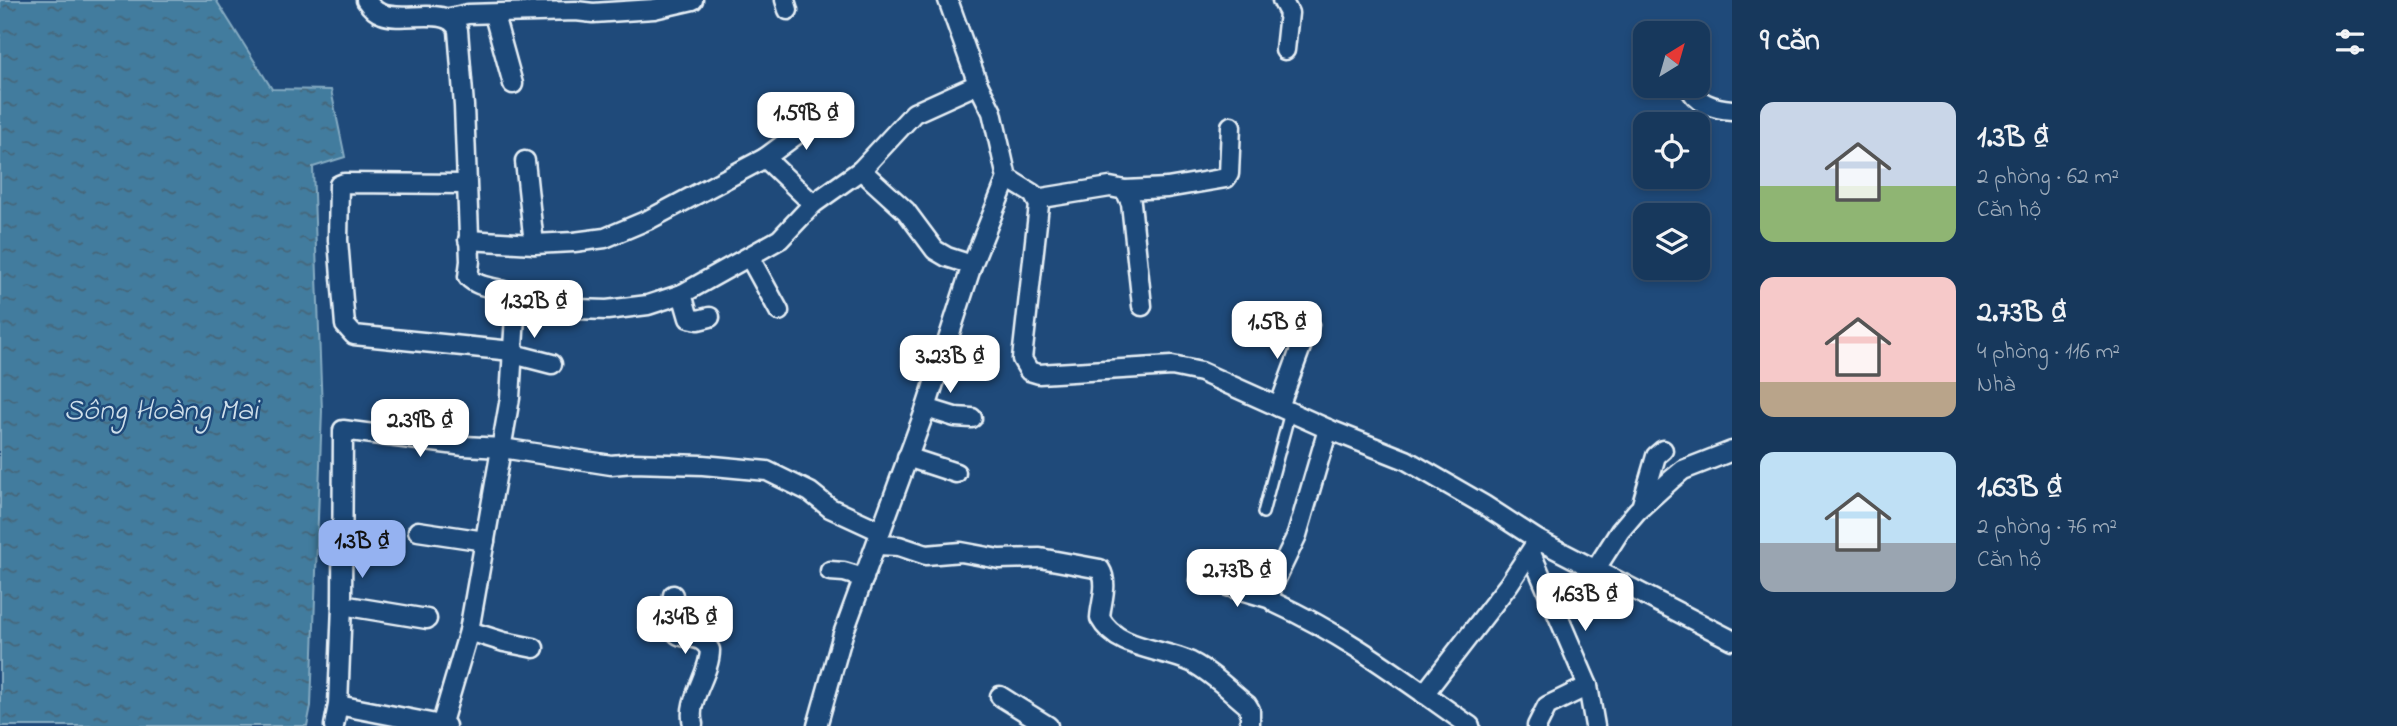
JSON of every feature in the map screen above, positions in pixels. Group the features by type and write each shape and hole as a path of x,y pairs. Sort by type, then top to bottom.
{"street":[{"path":"366,0 381,14 450,18 468,14 543,11 607,12 672,7 693,0"},
{"path":"817,726 843,634 926,408 972,265 1007,178 992,112 978,84 948,0"},
{"path":"1282,0 1289,13 1285,50"},
{"path":"494,15 513,84"},
{"path":"450,18 456,23 458,30 464,106 468,276 475,284 511,293 516,299 577,309 607,310 648,304 682,294 750,257 780,239 813,204 861,170 914,113 978,84"},
{"path":"1696,98 1717,108 1732,110"},
{"path":"468,240 534,244 593,241 615,234 765,158 823,114"},
{"path":"1036,199 1110,187 1125,190 1167,188 1226,178 1229,174 1231,126"},
{"path":"765,158 813,204"},
{"path":"525,160 534,244"},
{"path":"861,170 906,211 935,250 972,265"},
{"path":"1007,178 1028,190 1039,205 1022,359 1029,371 1039,374 1172,366 1201,372 1328,429 1406,460 1483,505 1534,546 1595,570 1732,640"},
{"path":"465,184 339,185 338,240 345,325 354,335 512,354 552,364"},
{"path":"1125,190 1131,202 1142,306"},
{"path":"750,257 779,311"},
{"path":"682,294 688,318 698,320 710,317"},
{"path":"338,705 443,726 469,631 502,447 513,368 516,299"},
{"path":"1284,410 1309,325"},
{"path":"926,408 955,417 972,418"},
{"path":"1271,599 1271,589 1297,535 1328,429"},
{"path":"334,726 338,705 342,605 343,430 464,446 502,447 611,466 633,463 704,465 767,471 810,492 830,508 879,538 926,555 961,552 999,559 1040,558 1100,569 1104,574 1105,587 1100,618 1111,633 1124,640 1185,659 1200,668 1247,705 1250,710 1250,726"},
{"path":"1640,508 1656,456 1663,450"},
{"path":"1595,570 1620,531 1640,508 1683,470 1732,451"},
{"path":"907,457 956,473"},
{"path":"418,531 485,541"},
{"path":"1534,546 1588,686 1595,726"},
{"path":"1424,694 1510,584 1534,546"},
{"path":"830,571 864,578"},
{"path":"1199,581 1214,582 1271,599 1327,628 1471,726"},
{"path":"673,595 670,620 673,628 681,636 702,641 710,650 708,665 691,713 698,725"},
{"path":"342,605 427,620"},
{"path":"469,631 534,648"},
{"path":"1537,726 1548,706 1588,686"},
{"path":"1000,696 1048,726"}],"lane":[{"path":"1263,513 1284,410"}],"water":[{"name":"Sông Hoàng Mai","path":"0,0 216,0 272,89 331,90 345,157 313,167 322,411 311,706 307,726 0,726"}]}
